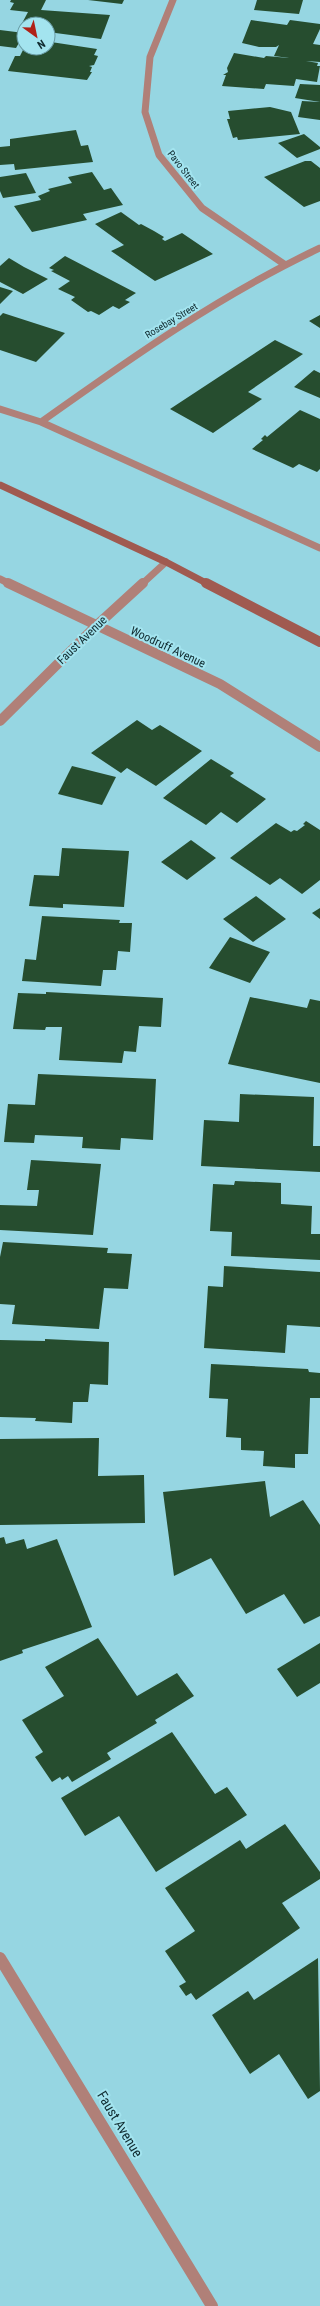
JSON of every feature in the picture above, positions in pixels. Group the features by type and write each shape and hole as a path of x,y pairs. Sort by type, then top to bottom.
{"main road":[{"path":"0,485 166,562 320,642"}],"street":[{"name":"Pavo Street","path":"173,0 150,57 145,112 159,155 202,208 284,264"},
{"name":"Rosebay Street","path":"41,422 151,343 284,264 320,248"},
{"path":"0,409 41,422 320,548"},
{"name":"Faust Avenue","path":"0,721 96,626 166,562"},
{"name":"Woodruff Avenue","path":"0,579 220,684 320,747"},
{"name":"Faust Avenue","path":"0,1958 212,2306"}],"building":[{"path":"11,0 46,0 41,10 110,15 101,39 56,33 56,16 26,16 28,12 10,10 14,3 10,2"},
{"path":"88,0 124,0 122,4"},
{"path":"257,0 303,0 299,14 254,10"},
{"path":"251,20 287,25 290,20 320,24 320,29 313,44 320,45 320,62 306,61 318,63 317,66 320,66 317,82 296,79 294,86 266,84 264,89 222,86 226,75 223,75 228,72 227,68 234,53 264,58 266,56 289,58 274,56 279,45 276,47 259,47 242,43"},
{"path":"0,30 16,32 16,48 0,46"},
{"path":"56,43 97,49 94,55 98,56 94,65 89,66 92,67 90,72 92,72 87,80 8,71 16,56 56,56"},
{"path":"300,84 320,85 320,102 295,98"},
{"path":"302,101 320,102 320,120 298,117"},
{"path":"270,107 291,112 300,134 238,140 237,137 233,138 227,119 230,119 228,111"},
{"path":"76,130 81,146 88,145 93,162 15,170 14,164 0,165 0,147 10,146 10,139"},
{"path":"304,134 320,147 320,149 297,158 278,143"},
{"path":"305,161 311,161 320,168 320,201 304,207 264,177"},
{"path":"92,172 104,190 111,188 123,205 83,214 87,220 32,232 14,206 41,200 38,196 50,191 48,189 72,183 68,177"},
{"path":"26,173 36,193 3,198 0,191 0,177"},
{"path":"121,212 139,225 141,224 164,237 162,239 165,241 182,233 213,254 155,281 111,251 124,245 95,224"},
{"path":"65,256 136,293 125,300 130,302 119,309 113,306 99,315 91,311 88,312 71,300 75,297 58,289 70,281 51,271 54,270 49,268"},
{"path":"9,258 48,279 23,294 0,282 0,266"},
{"path":"0,287 13,291 0,304"},
{"path":"3,313 65,333 36,362 0,350 0,316"},
{"path":"320,315 320,328 309,321"},
{"path":"275,340 303,354 248,392 262,399 213,433 170,409"},
{"path":"314,370 320,373 320,398 294,387"},
{"path":"300,410 320,419 320,469 317,472 299,464 293,468 252,449 263,440 261,439 265,435 267,437"},
{"path":"137,720 152,730 160,725 202,751 156,786 127,768 121,773 91,753"},
{"path":"211,759 234,773 230,776 266,799 237,823 221,812 206,825 163,798"},
{"path":"72,766 116,777 102,805 58,794"},
{"path":"306,821 320,830 320,880 302,894 280,878 270,885 230,858 276,823 291,832 294,830 297,831 305,825 303,824"},
{"path":"191,840 216,858 187,880 161,862"},
{"path":"62,848 129,851 124,907 63,904 63,908 29,906 34,875 59,876"},
{"path":"256,896 286,919 253,942 223,919"},
{"path":"320,908 320,919 312,913"},
{"path":"42,916 120,920 119,923 132,923 130,952 118,951 116,970 103,970 101,986 22,981 25,959 36,960"},
{"path":"230,937 270,952 250,983 209,968"},
{"path":"46,992 163,998 161,1027 139,1026 136,1052 124,1051 122,1063 59,1060 62,1027 46,1027 45,1030 13,1029 18,993 46,994"},
{"path":"250,997 307,1008 310,999 320,1001 320,1083 228,1064"},
{"path":"38,1074 156,1079 153,1140 121,1138 120,1150 82,1148 83,1137 35,1135 34,1143 4,1142 8,1104 35,1105"},
{"path":"240,1094 314,1097 313,1146 320,1146 320,1172 201,1166 204,1120 239,1122"},
{"path":"31,1160 101,1164 93,1235 0,1230 0,1205 37,1206 39,1190 27,1190"},
{"path":"235,1181 281,1183 281,1204 312,1206 311,1234 320,1234 320,1260 231,1256 232,1232 210,1231 213,1184 234,1185"},
{"path":"3,1242 108,1248 107,1253 132,1254 128,1289 104,1288 99,1329 12,1324 15,1305 0,1304 0,1257"},
{"path":"224,1266 320,1272 320,1327 287,1325 285,1353 204,1348 208,1286 223,1287"},
{"path":"45,1339 109,1342 108,1385 90,1384 88,1402 73,1402 72,1423 35,1421 36,1418 0,1417 0,1340 45,1341"},
{"path":"211,1364 308,1369 309,1372 320,1373 320,1398 310,1398 308,1454 295,1454 295,1468 263,1466 264,1451 241,1450 241,1438 226,1437 228,1399 209,1398"},
{"path":"99,1438 98,1476 144,1475 145,1523 0,1525 0,1439"},
{"path":"265,1481 270,1517 303,1500 320,1525 320,1616 304,1624 284,1594 246,1614 211,1558 174,1576 163,1492"},
{"path":"4,1537 6,1544 24,1539 27,1549 57,1539 92,1627 22,1650 23,1653 0,1661 0,1538"},
{"path":"98,1638 137,1696 177,1673 194,1696 155,1720 157,1723 107,1753 111,1759 72,1782 68,1776 62,1780 60,1777 52,1782 35,1757 43,1752 22,1720 64,1696 45,1667"},
{"path":"320,1643 320,1683 297,1697 277,1669"},
{"path":"172,1732 215,1794 227,1787 247,1815 156,1872 119,1816 85,1836 61,1798"},
{"path":"285,1824 320,1872 320,1879 282,1903 300,1928 196,2000 191,1993 186,1996 179,1986 186,1982 165,1951 195,1931 165,1888 240,1840 246,1849"},
{"path":"318,1958 320,2091 308,2099 279,2054 250,2074 212,2015 248,1991 254,2000"}]}
